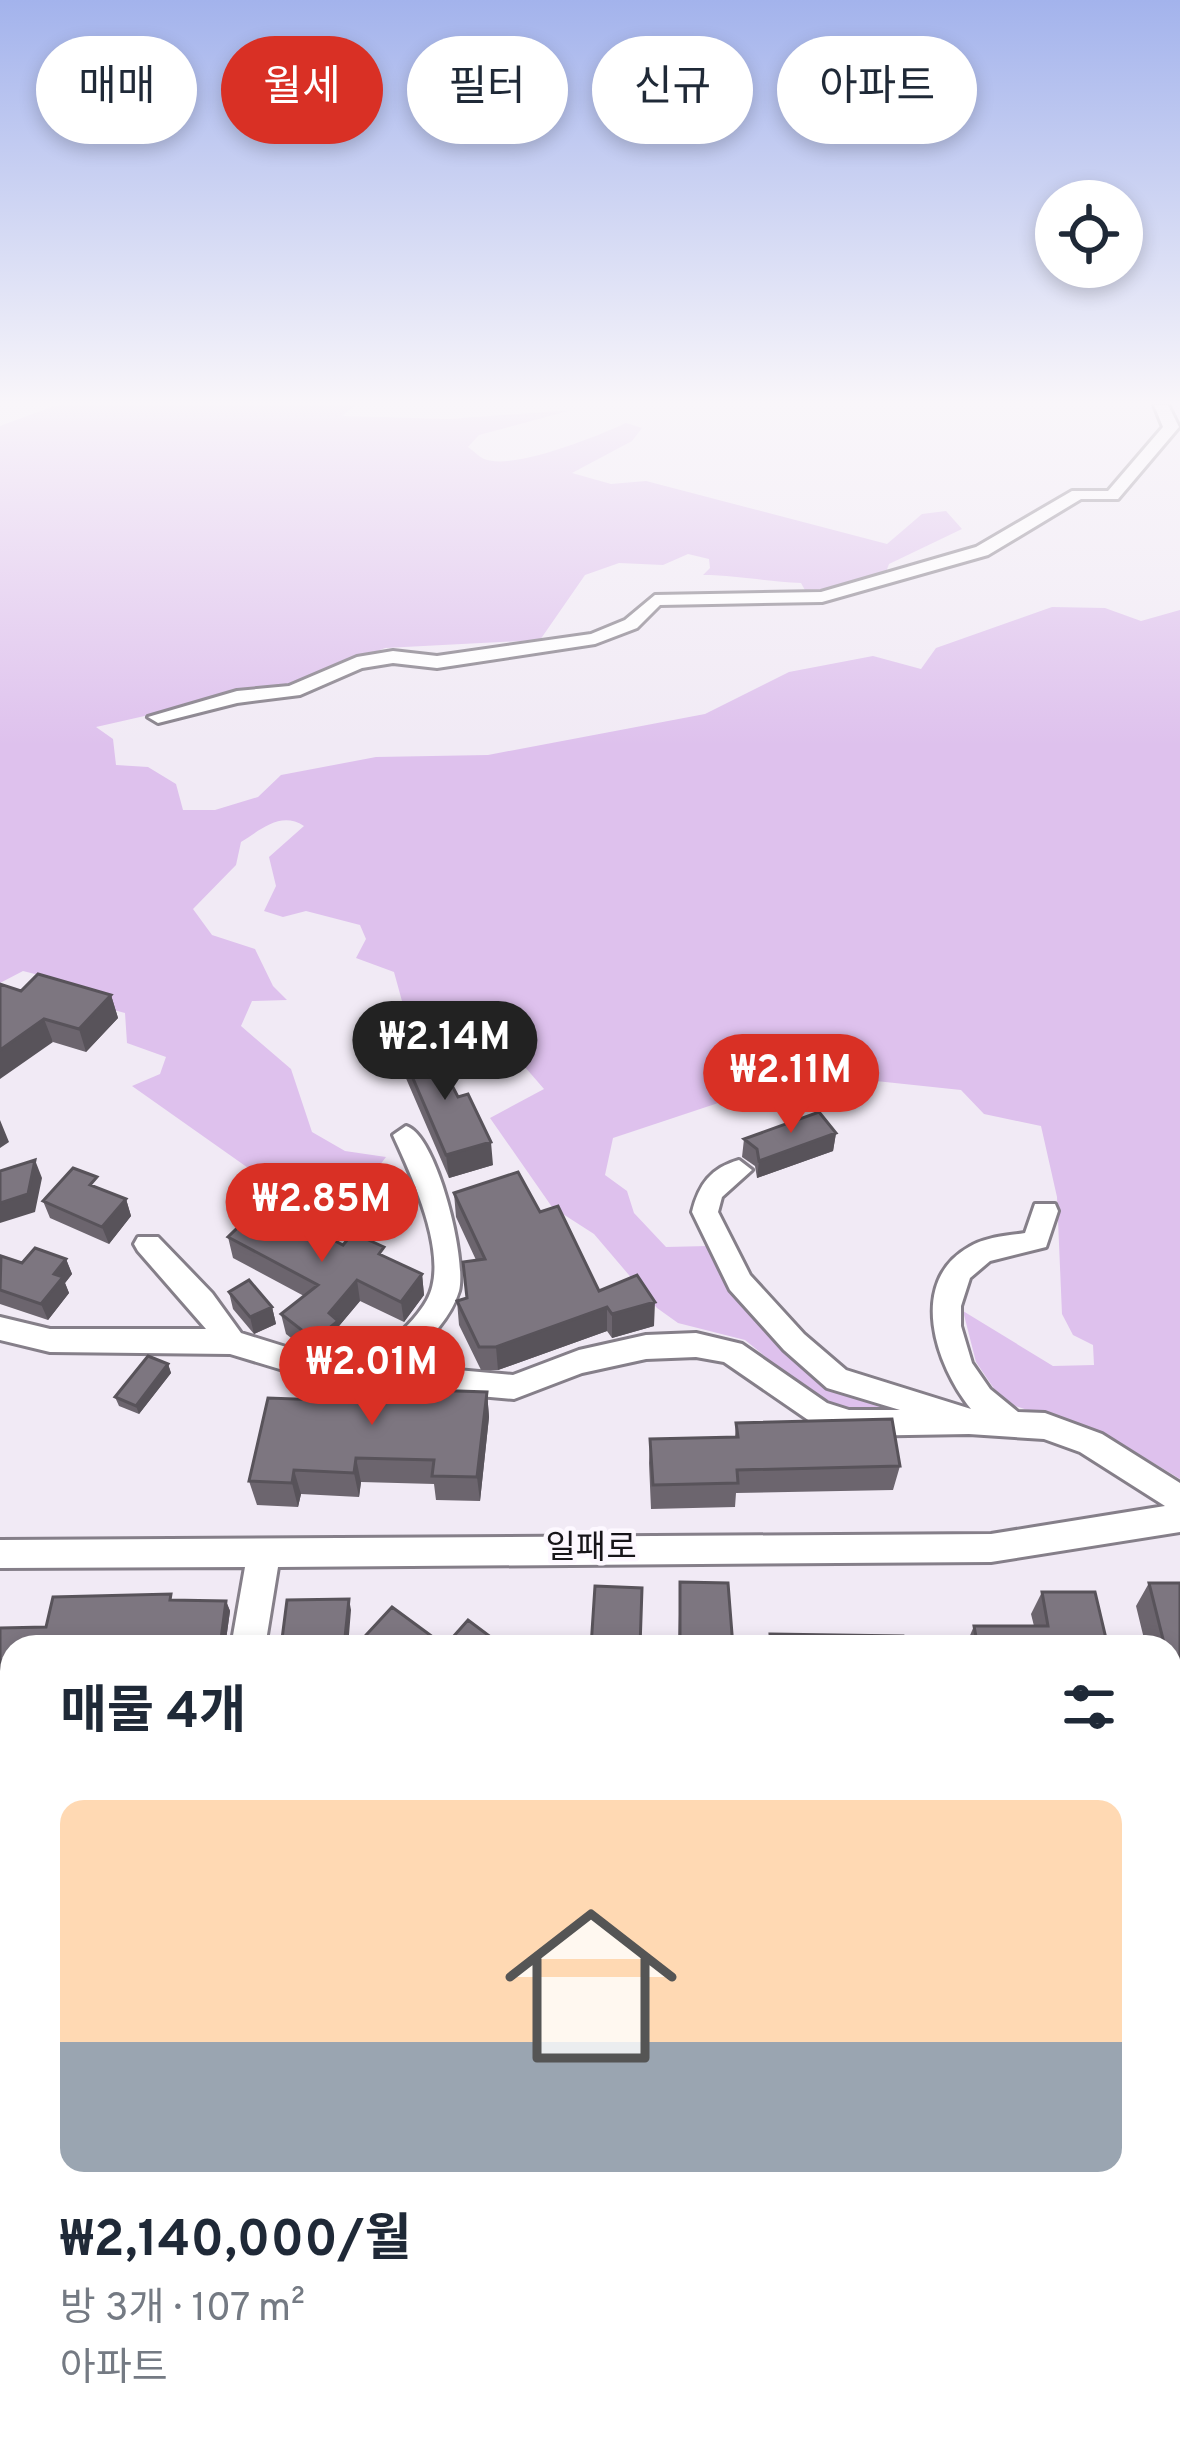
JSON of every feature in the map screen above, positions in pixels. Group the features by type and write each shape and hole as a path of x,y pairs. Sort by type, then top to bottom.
{"street":[{"path":"158,717 237,697 293,691 357,663 393,657 437,662 595,639 631,624 655,600 822,597 982,551 1036,519"},
{"path":"366,1383 439,1306 449,1270 432,1195 406,1135"},
{"path":"739,1170 728,1173 710,1193 705,1212 740,1282 794,1342 837,1379 942,1407 969,1420"},
{"path":"1009,1422 978,1397 955,1363 947,1295 969,1259 985,1250 1036,1240 1045,1211"},
{"path":"148,1244 202,1301 232,1342"},
{"path":"0,1328 61,1338 232,1342 323,1376 366,1383 412,1376 470,1387 514,1387 579,1362 646,1347 696,1345 732,1352 817,1413 849,1423 969,1420 1045,1426 1091,1443 1180,1499"},
{"name":"일패로","path":"0,1554 991,1548 1180,1518"},
{"path":"250,1635 264,1552"}],"shaded area":[{"path":"0,519 791,519 887,544 916,519 953,519 962,529 889,564 886,572 830,591 806,592 801,583 703,575 710,568 709,559 688,554 663,565 619,563 585,575 540,640 385,648 308,679 96,727 113,739 116,765 148,767 176,784 183,810 215,810 258,797 281,775 376,757 488,755 705,714 789,672 873,656 921,669 936,648 1052,607 1105,608 1141,621 1180,610 1180,1479 1109,1436 1003,1402 976,1362 963,1311 1053,1366 1094,1365 1093,1345 1073,1335 1062,1314 1057,1197 1041,1126 984,1114 961,1090 838,1077 787,1080 613,1138 605,1175 627,1191 634,1213 666,1247 708,1246 752,1311 835,1391 932,1411 853,1411 818,1400 745,1340 678,1323 657,1308 594,1234 552,1207 490,1118 544,1089 480,1015 405,1012 394,972 356,958 366,939 360,925 306,911 283,917 264,911 276,886 269,857 304,826 279,821 241,842 236,865 193,909 212,935 255,949 273,986 287,1000 252,1001 241,1026 291,1069 312,1132 345,1151 386,1157 370,1178 327,1201 268,1182 132,1086 160,1074 166,1057 127,1043 125,1013 76,1000 87,987 23,971 0,983"}],"building":[{"path":"38,974 111,995 79,1029 44,1019 0,1050 0,984 21,991"},
{"path":"431,1045 458,1097 468,1094 491,1142 446,1155 402,1053"},
{"path":"819,1112 836,1133 759,1161 757,1149 744,1139"},
{"path":"35,1160 28,1194 0,1203 0,1171"},
{"path":"73,1168 97,1177 90,1185 126,1199 102,1227 43,1201"},
{"path":"518,1172 540,1212 558,1206 599,1291 637,1275 655,1302 612,1314 607,1307 496,1347 479,1347 457,1301 467,1298 463,1262 485,1259 454,1193"},
{"path":"263,1203 343,1245 353,1233 384,1247 379,1254 422,1274 401,1302 357,1280 329,1313 338,1321 317,1338 308,1335 281,1314 318,1285 228,1237"},
{"path":"35,1248 66,1259 54,1274 63,1277 41,1304 0,1290 1,1256 22,1263"},
{"path":"249,1280 272,1307 250,1317 229,1292"},
{"path":"148,1356 168,1364 136,1406 115,1397"},
{"path":"390,1370 431,1372 428,1390 487,1392 477,1477 432,1476 434,1460 356,1458 354,1473 294,1470 292,1483 249,1481 268,1398 323,1400 327,1376 389,1378"},
{"path":"892,1419 900,1466 737,1470 738,1483 653,1485 650,1439 738,1437 736,1423"},
{"path":"680,1582 728,1583 732,1635 680,1635"},
{"path":"1149,1583 1180,1583 1180,1635 1162,1635"},
{"path":"595,1586 642,1588 640,1635 592,1635"},
{"path":"1042,1592 1095,1592 1105,1635 976,1635 974,1626 1048,1626"},
{"path":"171,1594 170,1600 226,1601 222,1635 0,1635 0,1628 46,1627 53,1597"},
{"path":"349,1599 345,1635 283,1635 287,1600"},
{"path":"392,1607 430,1635 366,1635"},
{"path":"468,1620 488,1635 455,1635"}]}
